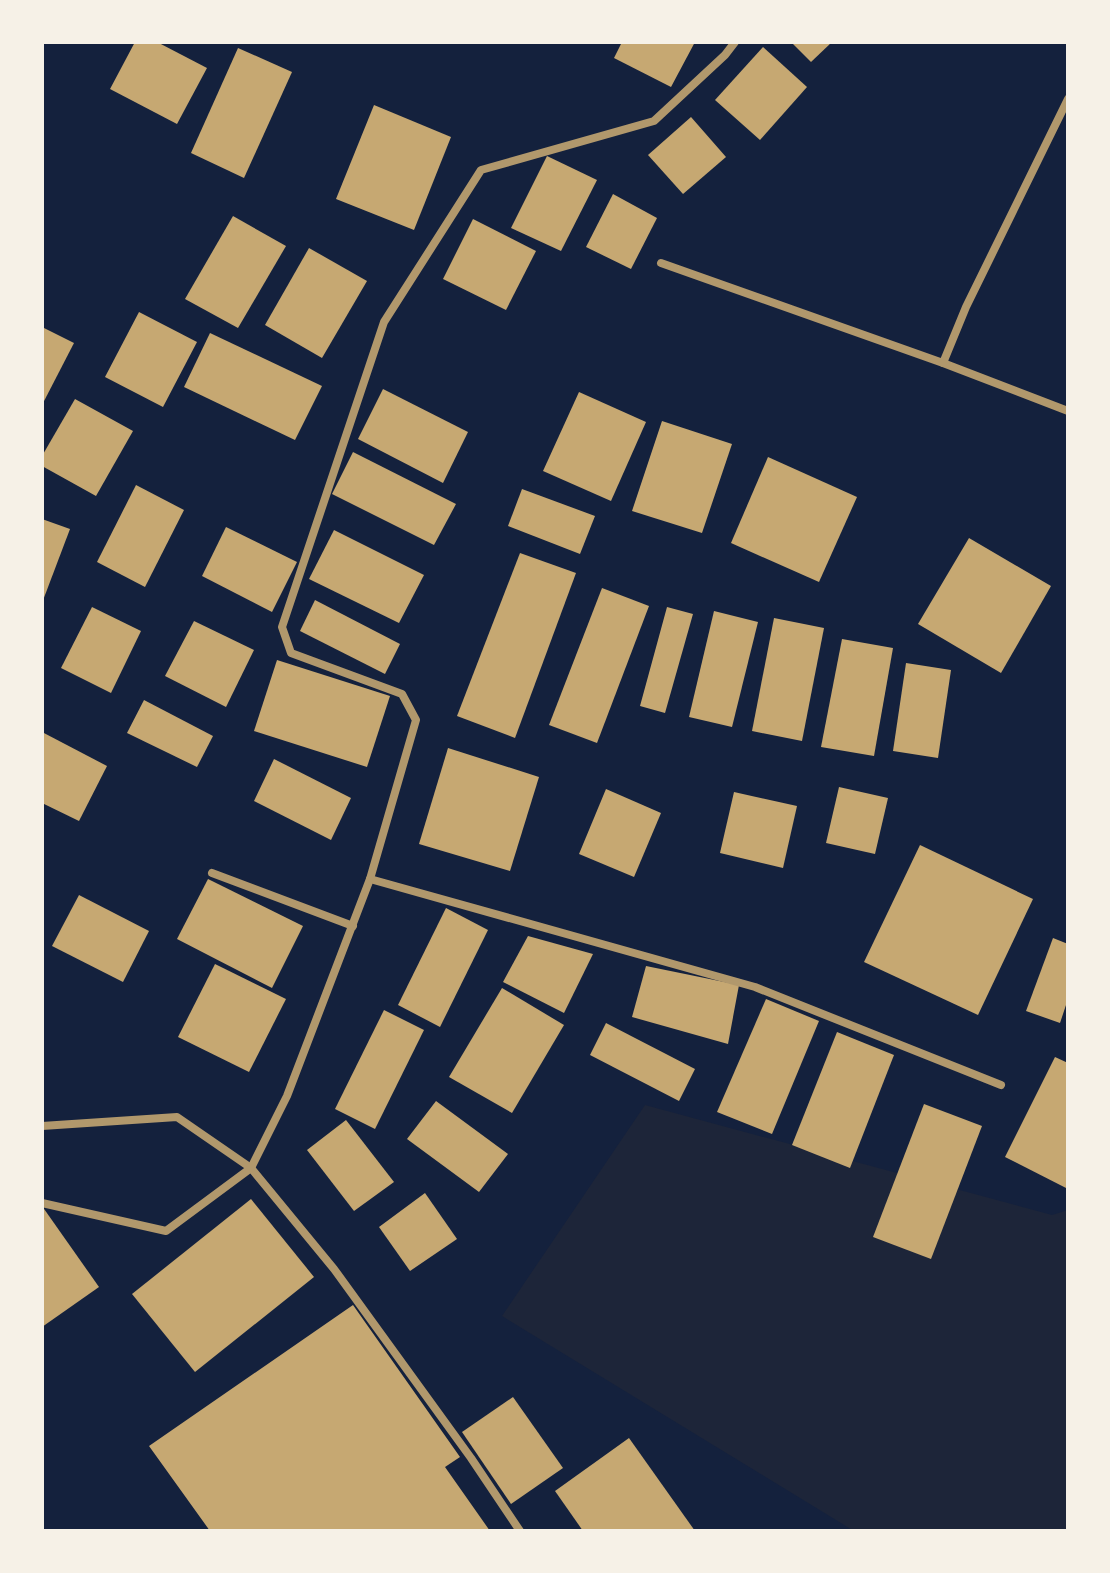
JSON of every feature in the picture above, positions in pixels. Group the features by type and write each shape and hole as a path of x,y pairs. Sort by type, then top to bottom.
{"street":[{"path":"42,1203 166,1231 251,1168 287,1096 353,926 370,879 416,720 402,694 291,653 282,627 384,322 481,170 654,121 735,42"},
{"path":"943,363 966,307 1068,99"},
{"path":"661,263 1068,411"},
{"path":"212,873 353,926"},
{"path":"370,879 755,987 1001,1085"},
{"path":"42,1126 177,1117 251,1168 334,1269 520,1531"}],"shaded area":[{"path":"645,1105 1052,1215 1068,1210 1068,1531 854,1531 502,1316"}],"building":[{"path":"135,42 157,42 207,68 177,124 110,89"},
{"path":"622,42 695,42 671,87 614,58"},
{"path":"791,42 832,42 811,62"},
{"path":"763,47 807,87 760,140 715,100"},
{"path":"238,48 292,72 244,178 191,153"},
{"path":"374,105 451,137 414,230 336,199"},
{"path":"691,117 726,157 683,194 648,155"},
{"path":"547,156 597,180 561,251 511,228"},
{"path":"613,194 657,218 631,269 586,247"},
{"path":"233,216 286,246 238,328 185,299"},
{"path":"473,219 536,251 506,310 443,279"},
{"path":"309,248 367,281 322,358 265,325"},
{"path":"139,312 197,342 163,407 105,377"},
{"path":"42,327 74,343 42,405"},
{"path":"210,333 322,386 295,440 184,387"},
{"path":"383,389 468,432 443,483 358,439"},
{"path":"579,392 646,422 611,501 543,471"},
{"path":"75,399 133,431 96,496 42,466 42,456"},
{"path":"662,421 732,444 702,533 632,511"},
{"path":"353,452 456,504 434,545 332,494"},
{"path":"768,457 857,497 819,582 731,543"},
{"path":"136,485 184,510 145,587 97,562"},
{"path":"522,489 595,516 580,554 508,526"},
{"path":"42,519 70,529 42,603"},
{"path":"226,527 297,562 272,612 202,576"},
{"path":"334,530 424,575 399,623 309,579"},
{"path":"969,538 1051,586 1001,673 918,624"},
{"path":"520,553 576,573 515,738 457,716"},
{"path":"602,588 649,606 597,743 549,725"},
{"path":"315,600 400,644 385,674 300,631"},
{"path":"92,607 141,631 111,693 61,668"},
{"path":"667,607 693,614 665,713 640,706"},
{"path":"714,611 758,622 732,727 689,717"},
{"path":"774,618 824,628 802,741 752,731"},
{"path":"194,621 254,650 226,707 165,676"},
{"path":"842,639 893,648 874,756 821,747"},
{"path":"277,660 390,696 367,767 254,731"},
{"path":"906,663 951,670 938,758 893,751"},
{"path":"144,700 213,736 197,767 127,733"},
{"path":"42,732 107,766 79,821 42,803"},
{"path":"448,748 539,777 510,871 419,844"},
{"path":"274,759 351,798 331,840 254,801"},
{"path":"839,787 888,798 875,854 826,843"},
{"path":"606,789 661,813 634,877 579,854"},
{"path":"734,792 797,806 783,868 720,853"},
{"path":"920,845 1033,899 978,1015 864,962"},
{"path":"208,879 303,926 272,988 177,939"},
{"path":"79,895 149,931 123,982 52,946"},
{"path":"446,908 488,930 440,1027 398,1005"},
{"path":"528,936 593,954 564,1013 503,982"},
{"path":"1053,938 1068,944 1068,999 1060,1023 1026,1011"},
{"path":"215,964 286,999 249,1072 178,1037"},
{"path":"646,966 739,985 728,1044 632,1017"},
{"path":"502,988 564,1025 512,1113 449,1077"},
{"path":"766,999 819,1021 772,1134 717,1112"},
{"path":"384,1010 424,1030 375,1129 335,1109"},
{"path":"606,1023 695,1069 679,1101 590,1055"},
{"path":"837,1032 894,1055 850,1168 792,1145"},
{"path":"1055,1057 1068,1063 1068,1189 1005,1157"},
{"path":"436,1101 508,1154 479,1192 407,1139"},
{"path":"924,1104 982,1126 931,1259 873,1237"},
{"path":"346,1120 394,1182 354,1211 307,1150"},
{"path":"425,1193 457,1239 410,1271 379,1227"},
{"path":"251,1199 314,1277 195,1372 132,1294"},
{"path":"42,1206 99,1287 42,1327"},
{"path":"353,1305 460,1457 445,1467 490,1531 210,1531 149,1446"},
{"path":"513,1397 563,1468 511,1504 462,1432"},
{"path":"629,1438 695,1531 583,1531 555,1491"}]}
